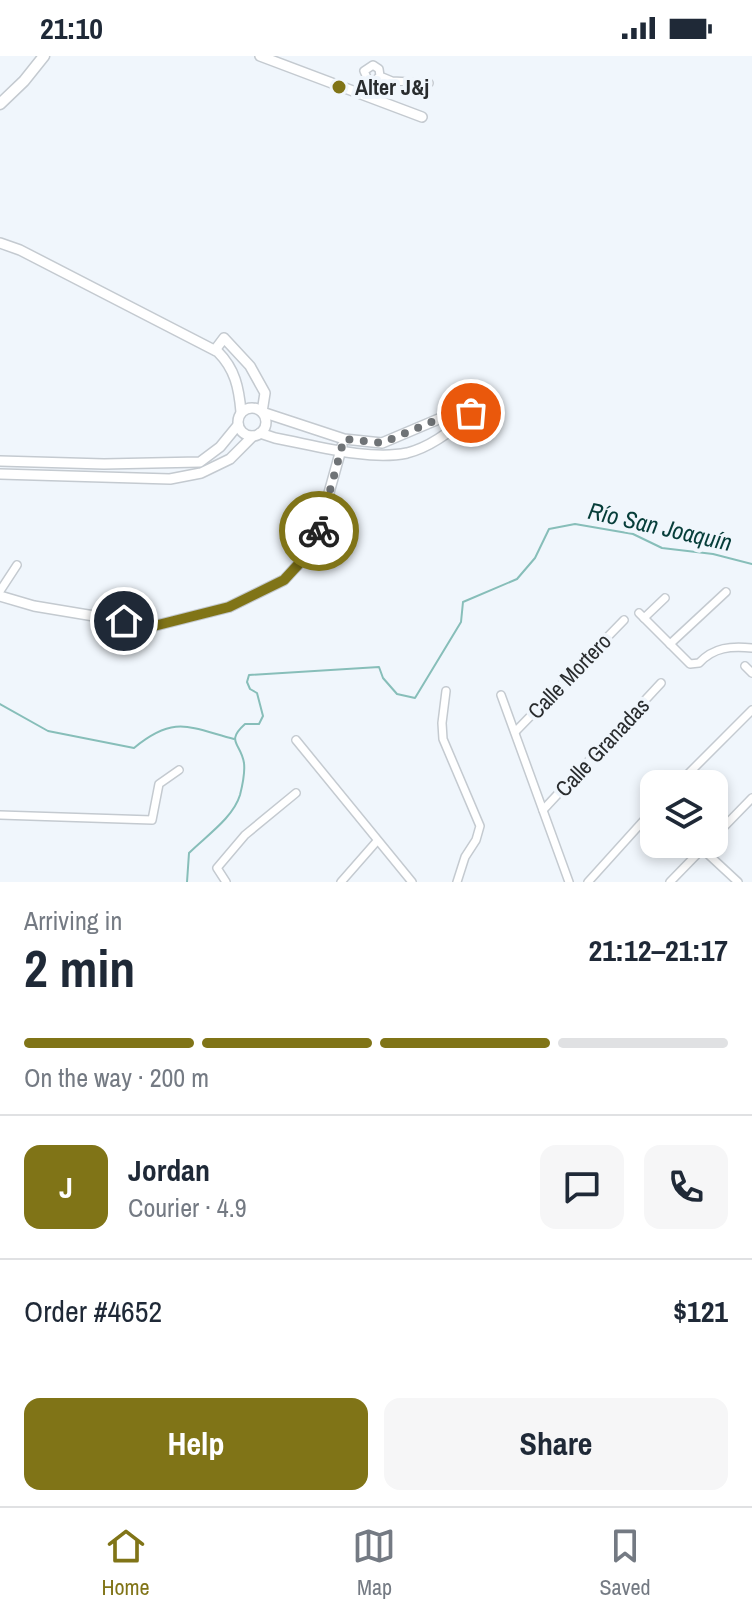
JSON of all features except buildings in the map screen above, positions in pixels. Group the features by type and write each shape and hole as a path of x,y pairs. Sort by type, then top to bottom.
{"main road":[{"path":"0,104 44,56"}],"street":[{"path":"260,56 286,60 353,91 422,117"},
{"path":"365,79 364,71 369,66 379,69 380,76"},
{"path":"365,79 373,82 380,76"},
{"path":"380,76 392,81 429,83"},
{"path":"353,91 365,79"},
{"path":"0,243 20,250 215,350 229,363 238,385 241,412 238,425 220,447 200,462 91,464 0,461"},
{"path":"0,474 170,479 201,473 230,459 266,425 262,412 265,393 250,366 224,338 215,350"},
{"path":"238,425 245,434 341,450 367,454 408,453 452,431 471,413 469,403 454,405 441,418 382,443 344,439 250,407 241,412"},
{"path":"17,565 0,594 34,606 154,626 229,607 284,580 307,555 317,536 344,439"},
{"path":"670,644 726,592"},
{"path":"665,598 642,615 690,664 699,663 707,654 725,647 752,648"},
{"name":"Calle Mortero","path":"515,732 624,620"},
{"path":"745,666 752,673"},
{"name":"Calle Granadas","path":"543,810 661,683"},
{"path":"446,691 443,739 480,826 457,882"},
{"path":"501,695 569,882"},
{"path":"692,770 752,710"},
{"path":"296,740 412,882"},
{"path":"0,815 152,820 159,784 179,770"},
{"path":"226,882 217,868 245,835 296,793"},
{"path":"728,823 752,798"},
{"path":"588,882 640,824"},
{"path":"341,882 377,841"},
{"path":"670,882 691,858"},
{"path":"714,858 738,882"},
{"path":"347,875 353,882"}],"waterway":[{"name":"Río San Joaquín","path":"187,882 189,853 225,819 240,795 244,763 236,735 245,724 259,724 263,716 257,693 250,689 247,682 249,675 379,667 383,678 397,694 415,698 461,622 463,602 517,579 535,558 549,529 575,524 633,534 662,548 713,554 752,564"},
{"path":"0,704 48,731 134,748 171,727 193,728 234,739"}],"way so far":[{"path":"319,531 344,439 382,443 441,418 454,405 469,403 471,413"}],"place":[{"name":"Alter J&j","path":"339,87"}],"route":[{"path":"124,621 154,626 229,607 284,580 307,555 319,531"}]}
